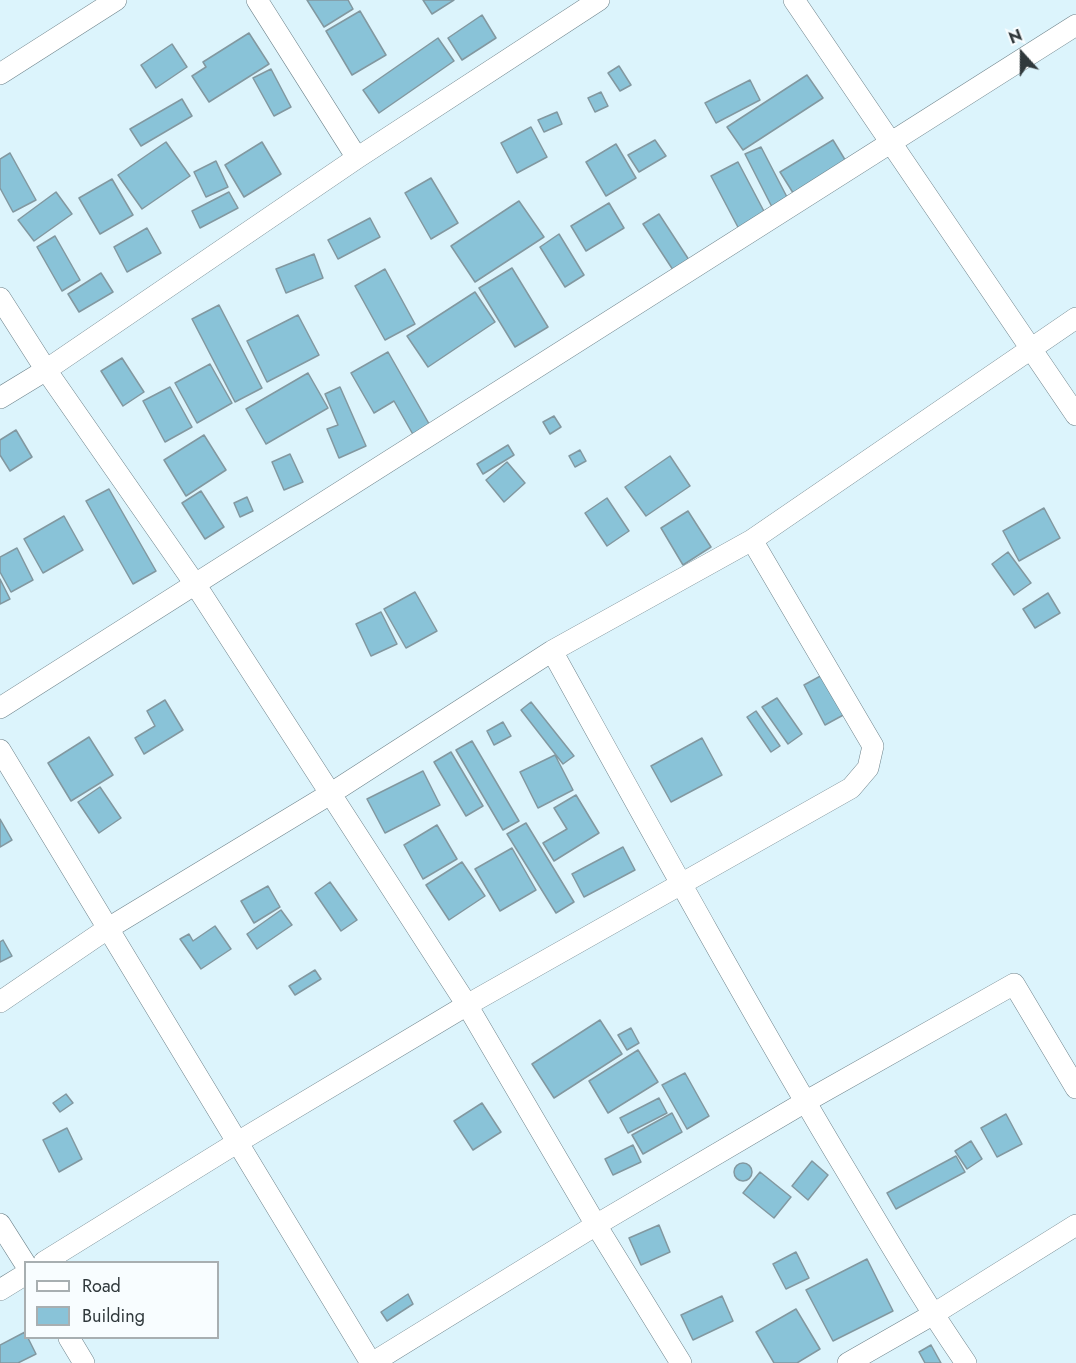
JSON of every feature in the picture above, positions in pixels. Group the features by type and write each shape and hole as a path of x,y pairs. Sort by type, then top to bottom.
{"street":[{"path":"0,74 116,0"},
{"path":"257,0 357,158"},
{"path":"0,398 46,370 357,158 599,0"},
{"path":"794,0 1076,415"},
{"path":"0,708 1076,26"},
{"path":"0,298 46,370 195,584 467,1005 596,1225 681,1363"},
{"path":"0,1002 107,929 330,794 552,651 752,540 1076,318"},
{"path":"47,1261 238,1142 467,1005 850,788 868,768 873,746 752,540"},
{"path":"552,651 805,1102 932,1315 966,1363"},
{"path":"0,750 371,1363 596,1225 805,1102 1014,984 1076,1088"},
{"path":"0,1224 24,1262"},
{"path":"848,1363 932,1315 1076,1225"},
{"path":"0,1290 24,1275"},
{"path":"70,1339 84,1363"}],"building":[{"path":"307,0 348,0 353,9 324,27"},
{"path":"423,0 454,0 432,14"},
{"path":"360,11 386,55 352,75 326,31"},
{"path":"482,15 496,38 462,60 448,38"},
{"path":"249,33 269,64 209,102 192,76 206,67 203,62"},
{"path":"438,38 454,61 379,113 363,90"},
{"path":"172,44 187,67 156,88 141,65"},
{"path":"619,66 631,85 620,91 608,73"},
{"path":"271,69 291,107 274,116 253,78"},
{"path":"807,75 823,98 743,150 727,127"},
{"path":"750,80 760,100 716,123 705,103"},
{"path":"601,92 608,106 595,112 588,98"},
{"path":"182,99 192,116 141,146 130,129"},
{"path":"557,112 562,124 544,132 538,120"},
{"path":"531,127 547,157 517,173 501,143"},
{"path":"655,140 666,156 639,172 628,155"},
{"path":"833,140 847,163 795,196 780,172"},
{"path":"166,142 190,176 142,209 118,175"},
{"path":"262,142 281,174 244,197 225,165"},
{"path":"616,144 636,178 606,196 586,162"},
{"path":"761,147 788,199 772,207 745,154"},
{"path":"10,153 36,200 13,212 0,188 0,159"},
{"path":"216,161 228,187 206,197 194,172"},
{"path":"738,162 767,217 740,231 711,176"},
{"path":"431,178 458,223 431,239 405,193"},
{"path":"112,179 133,215 100,234 79,198"},
{"path":"56,192 72,214 34,241 18,220"},
{"path":"229,192 238,208 200,228 192,211"},
{"path":"519,201 544,237 475,282 451,246"},
{"path":"609,203 624,228 586,251 571,226"},
{"path":"659,214 691,263 675,273 643,224"},
{"path":"370,218 380,237 338,259 328,240"},
{"path":"147,228 161,253 127,272 114,247"},
{"path":"559,234 584,275 565,287 540,247"},
{"path":"55,236 80,280 62,291 37,247"},
{"path":"314,254 323,278 286,293 276,269"},
{"path":"512,268 548,327 515,347 479,288"},
{"path":"385,269 415,324 385,340 355,286"},
{"path":"101,273 113,292 79,312 68,294"},
{"path":"475,292 495,322 428,367 407,336"},
{"path":"219,305 262,388 235,402 192,319"},
{"path":"298,315 319,355 267,382 247,341"},
{"path":"388,352 432,429 415,438 394,401 374,413 351,373"},
{"path":"122,358 144,392 123,406 101,371"},
{"path":"210,364 232,403 197,423 175,383"},
{"path":"308,373 328,408 266,444 246,409"},
{"path":"170,387 192,427 165,442 143,401"},
{"path":"340,387 366,446 339,458 327,429 338,425 325,394"},
{"path":"554,416 561,427 550,434 543,422"},
{"path":"16,430 32,457 10,471 0,455 0,440"},
{"path":"204,435 226,470 186,496 164,460"},
{"path":"508,445 514,455 483,474 477,464"},
{"path":"580,450 586,461 575,467 569,456"},
{"path":"290,454 303,482 284,490 272,462"},
{"path":"670,456 690,486 646,516 625,487"},
{"path":"507,462 525,483 504,502 486,480"},
{"path":"109,489 156,571 133,584 86,501"},
{"path":"201,491 224,527 205,539 182,503"},
{"path":"247,497 253,511 240,517 234,503"},
{"path":"607,498 629,531 607,546 585,513"},
{"path":"1044,508 1060,538 1019,561 1003,531"},
{"path":"688,511 711,547 683,565 661,528"},
{"path":"64,516 83,550 43,573 24,539"},
{"path":"17,548 33,580 11,592 0,572 0,557"},
{"path":"1008,552 1031,583 1014,595 992,564"},
{"path":"0,579 10,599 0,604"},
{"path":"415,592 437,631 406,648 384,609"},
{"path":"1048,593 1060,613 1035,628 1023,609"},
{"path":"381,612 397,644 371,656 356,624"},
{"path":"826,673 847,713 825,725 804,685"},
{"path":"777,698 802,734 788,744 762,707"},
{"path":"165,700 183,730 144,754 135,738 155,726 147,711"},
{"path":"531,702 574,756 563,764 521,710"},
{"path":"756,711 780,746 771,752 747,717"},
{"path":"503,722 511,736 494,745 487,731"},
{"path":"89,737 113,775 71,801 48,763"},
{"path":"702,738 722,775 671,802 651,766"},
{"path":"472,741 519,821 503,830 456,750"},
{"path":"451,752 483,806 466,816 434,762"},
{"path":"555,755 573,790 538,808 520,772"},
{"path":"423,771 440,805 385,833 367,799"},
{"path":"100,787 121,818 99,833 78,802"},
{"path":"576,795 599,833 554,861 543,843 567,829 554,808"},
{"path":"0,819 12,840 0,847"},
{"path":"526,823 574,902 556,913 507,834"},
{"path":"437,825 457,859 423,879 404,845"},
{"path":"623,847 635,870 584,897 572,874"},
{"path":"512,848 536,890 500,911 475,869"},
{"path":"462,862 485,896 449,920 426,885"},
{"path":"330,882 357,920 341,931 315,893"},
{"path":"268,886 280,907 254,923 241,901"},
{"path":"281,910 292,925 257,949 247,934"},
{"path":"215,926 231,949 201,969 180,939 189,934 193,941"},
{"path":"3,940 12,956 0,962 0,942"},
{"path":"315,970 321,979 295,995 289,986"},
{"path":"600,1020 622,1054 554,1098 532,1064"},
{"path":"631,1028 639,1043 627,1050 618,1035"},
{"path":"638,1050 658,1082 608,1113 589,1081"},
{"path":"685,1073 709,1116 687,1129 662,1085"},
{"path":"66,1094 73,1103 60,1112 53,1103"},
{"path":"659,1098 667,1113 628,1133 620,1118"},
{"path":"482,1103 501,1132 473,1150 454,1121"},
{"path":"672,1113 682,1132 643,1154 632,1135"},
{"path":"1006,1114 1022,1144 997,1157 981,1128"},
{"path":"67,1128 82,1159 59,1172 43,1140"},
{"path":"971,1141 982,1159 967,1169 955,1151"},
{"path":"633,1145 641,1162 613,1175 605,1159"},
{"path":"956,1156 965,1172 896,1209 887,1193"},
{"path":"812,1161 828,1175 808,1200 792,1186"},
{"path":"743,1163 749,1166 752,1172 749,1178 743,1181 737,1178 734,1172 737,1166"},
{"path":"760,1172 791,1197 774,1218 743,1193"},
{"path":"659,1225 670,1252 641,1265 629,1238"},
{"path":"796,1252 809,1278 786,1289 773,1264"},
{"path":"867,1259 893,1311 833,1341 806,1290"},
{"path":"408,1294 413,1304 387,1321 381,1312"},
{"path":"722,1296 733,1321 693,1340 681,1315"},
{"path":"796,1309 820,1349 797,1363 774,1363 756,1332"},
{"path":"24,1333 24,1339 28,1339 36,1354 18,1363 0,1363 0,1345"},
{"path":"931,1345 941,1363 925,1363 919,1352"}]}
